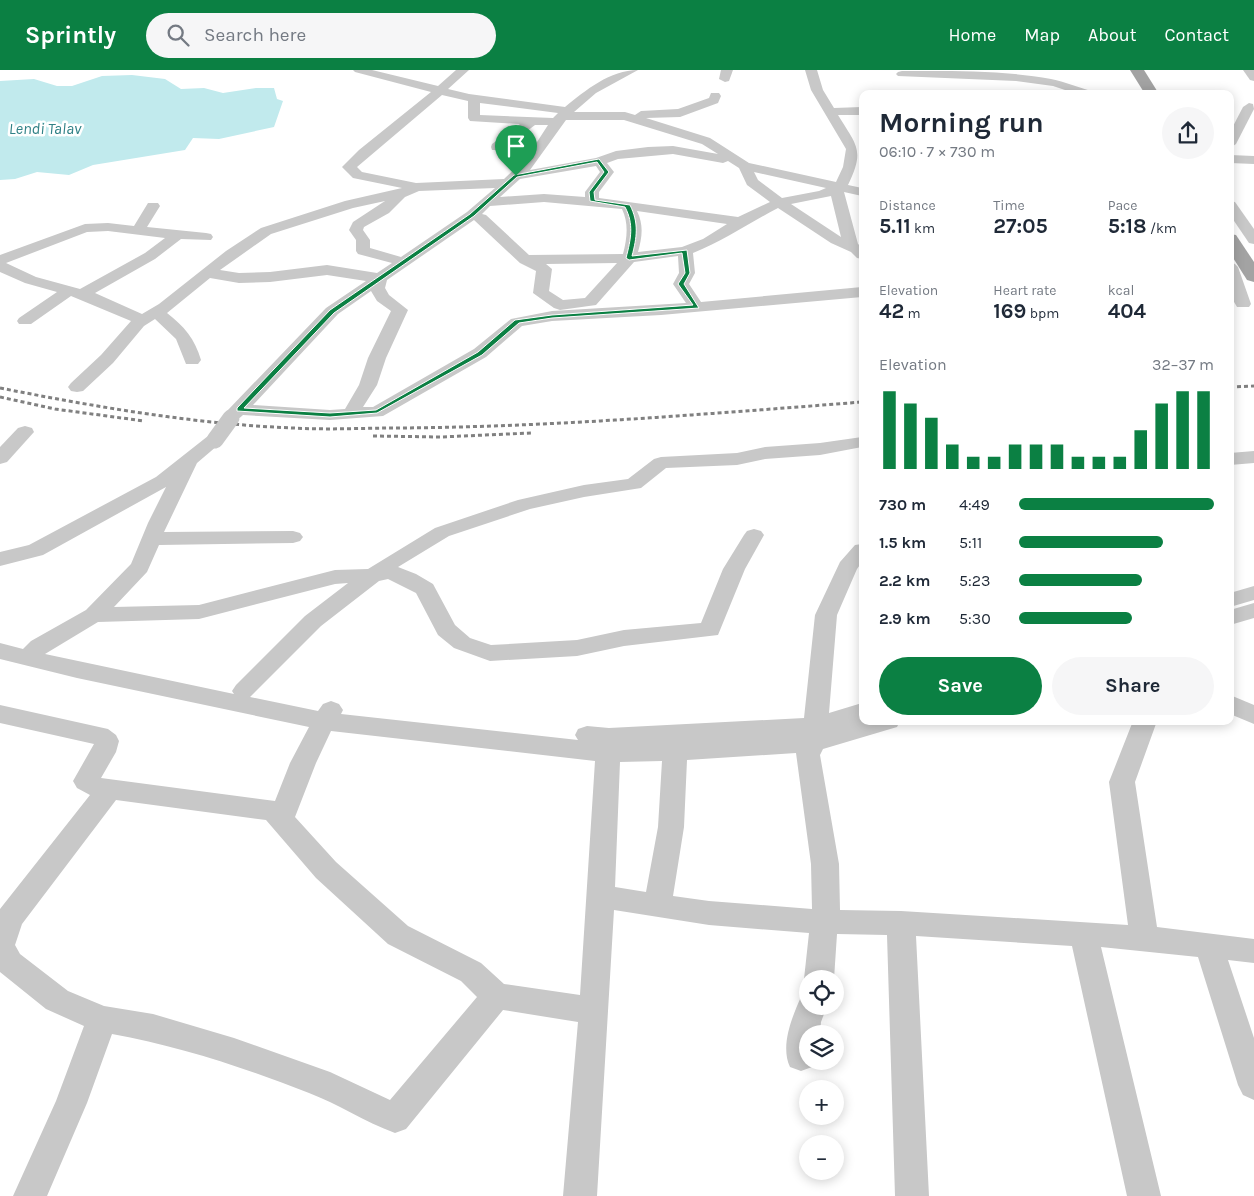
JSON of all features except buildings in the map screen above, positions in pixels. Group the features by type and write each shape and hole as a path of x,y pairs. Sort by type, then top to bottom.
{"main road":[{"path":"1124,70 1136,90"},
{"path":"1137,70 1150,90"},
{"path":"1234,227 1254,256"},
{"path":"1234,245 1254,276"}],"street":[{"path":"359,70 474,99 562,116"},
{"path":"463,70 409,118 349,167 358,175 416,187 512,179 599,161 616,155 673,150 859,192"},
{"path":"0,559 36,550 163,481 189,461 215,440 235,414 332,311 472,215 533,158 562,116 592,91 632,70"},
{"path":"526,260 629,258 685,251 708,242 740,222 780,202 822,195 838,188 850,167 852,149 839,124 817,90 810,70"},
{"path":"1249,70 1254,78"},
{"path":"898,87 902,72 1025,79 1077,90"},
{"path":"474,99 474,118 532,121 562,116 625,116 680,113 714,100 715,96"},
{"path":"1234,135 1247,106"},
{"path":"830,112 859,111"},
{"path":"625,116 706,141 742,164 752,182 836,240 857,251"},
{"path":"497,147 532,121"},
{"path":"839,124 859,123"},
{"path":"1234,159 1254,160"},
{"path":"592,201 592,192 607,172 599,161"},
{"path":"77,387 107,359 138,323 150,316 230,254 266,231 350,204 401,194 416,187"},
{"path":"838,188 857,251"},
{"path":"401,194 390,205 358,225 356,230 363,240 363,252 404,262"},
{"path":"486,202 544,198 592,201 740,222"},
{"path":"472,215 481,218 526,260 544,269 541,293 560,305 590,302 629,258 634,236 633,217 627,205"},
{"path":"138,231 154,206"},
{"path":"1234,212 1254,240"},
{"path":"0,260 85,228 108,227 206,237"},
{"path":"25,321 76,292 150,256 179,234"},
{"path":"685,251 688,273 681,284 697,307"},
{"path":"207,272 239,278 270,277 326,270 380,278"},
{"path":"4,273 76,292 150,316 179,330 189,346 192,360"},
{"path":"351,414 368,384 377,358 400,310 383,298 377,288 380,278"},
{"path":"1234,279 1242,303"},
{"path":"235,414 330,415 377,412 480,353 517,322 552,316 697,307 859,292"},
{"path":"0,458 25,432"},
{"path":"244,691 313,620 373,575 442,532 525,504 584,491 634,484 660,463 737,460 765,453 820,449 859,442"},
{"path":"1234,459 1254,457"},
{"path":"33,652 94,614 140,567 151,538 189,461"},
{"path":"94,614 199,612 335,577 390,572 408,579 425,589 446,630 462,643 490,653 577,648 624,638 710,630 734,569 754,535"},
{"path":"151,538 293,537"},
{"path":"820,970 826,905 825,864 808,755 815,735 826,615 847,567 859,553"},
{"path":"1234,599 1254,593"},
{"path":"1234,617 1254,610"},
{"path":"0,636 33,652 234,704 609,745 815,735 867,725"},
{"path":"0,651 33,652 244,691 328,714"},
{"path":"1234,706 1254,715"},
{"path":"815,735 859,713"},
{"path":"0,714 100,735 108,741 106,749 90,771 86,782 95,787 274,811 326,870 398,935 471,972 496,996 594,1010"},
{"path":"281,818 293,786 328,714"},
{"path":"1143,725 1122,782 1144,938"},
{"path":"658,905 671,828 676,743"},
{"path":"580,1196 594,1010 609,745"},
{"path":"110,789 9,919 0,945 10,962 57,1000 102,1020 153,1028 234,1052 318,1082 396,1118 496,996"},
{"path":"600,896 709,913 825,922 901,923 1144,938 1254,951"},
{"path":"901,923 912,1196"},
{"path":"1084,934 1144,1196"},
{"path":"1209,946 1254,1085"},
{"path":"30,1196 72,1103 102,1020"}],"water":[{"name":"Lendi Talav","path":"132,75 165,79 181,89 204,88 223,93 256,88 274,88 277,99 283,101 274,127 219,139 193,138 185,150 93,165 69,175 37,172 15,179 0,180 0,81 34,79 57,86 72,86 102,76"}],"railway":[{"path":"1234,387 1254,386"},
{"path":"0,388 73,402 182,419 256,426 319,429 514,425 859,402"},
{"path":"0,397 55,409 144,421"},
{"path":"373,436 441,437 531,433"}],"route":[{"path":"599,161 607,172 592,192 592,201 627,205 633,217 634,236 629,258 685,251 688,273 681,284 697,307 552,316 517,322 480,353 377,412 330,415 239,409 332,311 472,215 516,176 599,161"}]}
